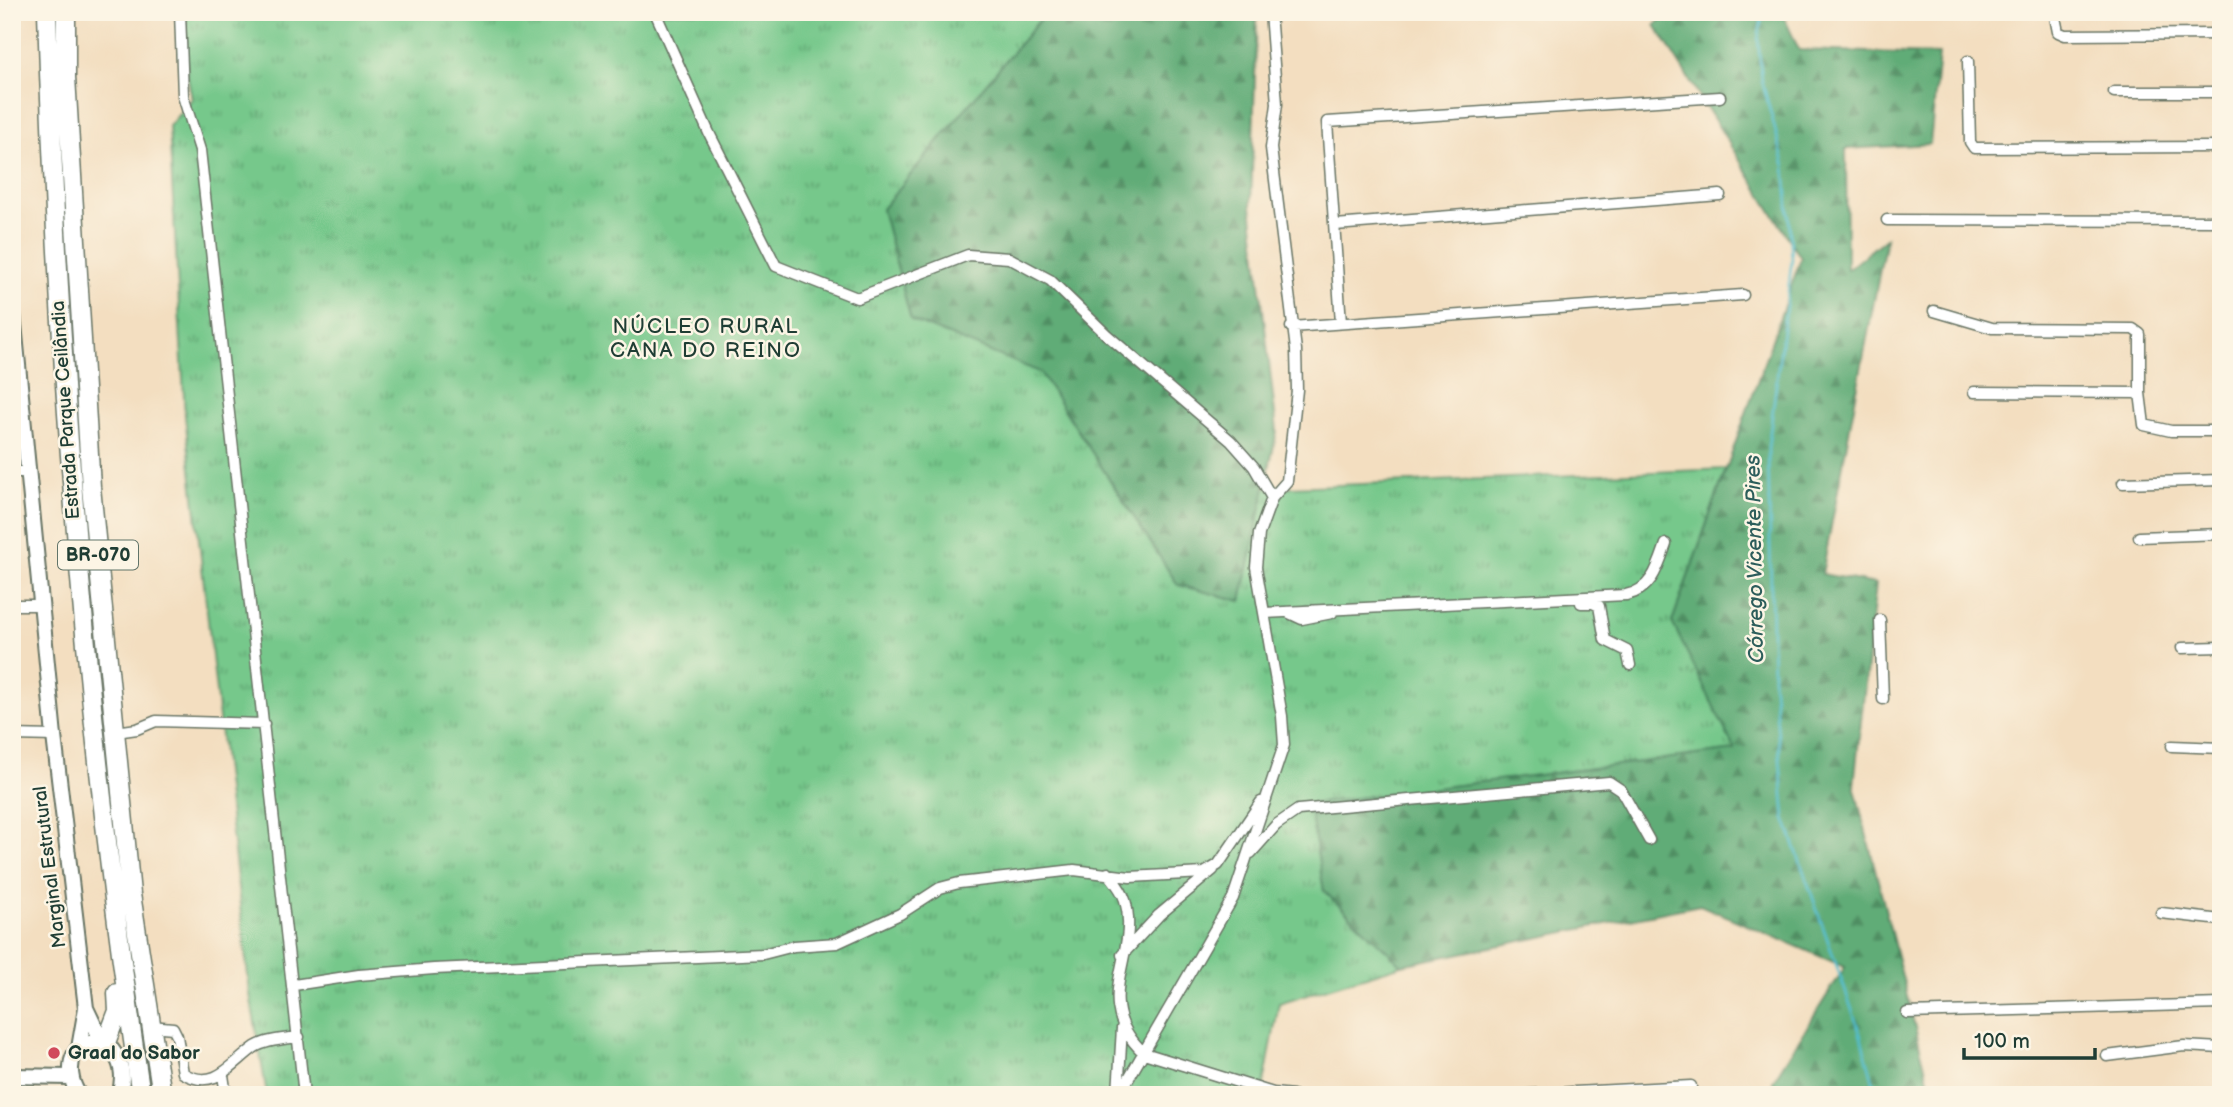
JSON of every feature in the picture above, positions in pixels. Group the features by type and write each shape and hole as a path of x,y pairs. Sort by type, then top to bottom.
{"highway":[{"name":"Estrada Parque Ceilândia","path":"47,12 51,134 71,485 115,921 141,1095"},
{"name":"Estrada Parque Ceilândia","path":"65,12 66,77 91,486 133,908 162,1095"},
{"path":"104,1044 119,1005 111,944 115,921"}],"street":[{"path":"180,12 183,96 201,150 304,1095"},
{"path":"655,12 709,133 775,266 856,298 968,255 1009,258 1049,280 1107,335 1231,441 1254,467 1272,498"},
{"path":"1119,1095 1233,898 1249,856 1264,797 1284,745 1282,716 1256,550 1272,498 1287,481 1296,422 1296,350 1291,327 1271,148 1277,104 1270,12"},
{"path":"2054,12 2058,32 2065,34 2221,34"},
{"path":"1968,61 1970,142 1974,148 2221,147"},
{"path":"2114,92 2221,92"},
{"path":"1341,323 1327,122 1720,97"},
{"path":"1335,225 1720,195"},
{"path":"1887,220 2221,221"},
{"path":"1291,327 1743,295"},
{"name":"Marginal Estrutural","path":"12,303 20,472 43,605 54,736 86,1008 79,1048 71,1059 70,1077"},
{"path":"1934,311 1992,328 2133,329 2140,334 2142,342 2140,393 2144,425 2171,431 2221,431"},
{"path":"1974,392 2140,393"},
{"path":"2123,483 2221,480"},
{"path":"2139,537 2221,534"},
{"path":"1264,612 1626,595 1640,592 1650,582 1666,544"},
{"path":"1286,612 1290,617 1302,619 1332,613 1592,603 1602,612 1605,640 1628,652 1630,665"},
{"path":"12,605 43,605"},
{"path":"1880,620 1883,699"},
{"path":"2182,648 2221,647"},
{"path":"116,732 137,729 156,721 264,724"},
{"path":"12,735 54,736"},
{"path":"2172,746 2221,748"},
{"path":"1249,856 1276,825 1298,810 1609,782 1621,790 1649,840"},
{"path":"1122,955 1159,915 1200,884 1218,865 1264,797"},
{"path":"293,985 359,975 434,969 763,954 794,946 837,943 900,914 940,888 1074,870 1130,877 1174,876 1203,873 1218,865"},
{"path":"1108,873 1126,902 1127,934 1117,978 1122,1028 1119,1095"},
{"path":"2161,913 2221,920"},
{"path":"1907,1013 2221,1004"},
{"path":"95,1024 119,1005"},
{"name":"Marginal Estrutural","path":"86,1008 104,1044 113,1051 121,1066 123,1081 119,1095"},
{"path":"151,1026 173,1028 177,1036 183,1073 203,1081 223,1075 256,1046 299,1037"},
{"path":"1122,1028 1144,1053 1273,1093 1293,1095"},
{"path":"79,1048 104,1044"},
{"path":"2107,1056 2184,1046 2221,1048"},
{"path":"223,1075 226,1095"},
{"path":"12,1076 70,1077 79,1095"},
{"path":"1516,1095 1692,1086"}],"green space":[{"path":"186,12 1046,12 882,209 911,320 1040,372 1178,585 1241,601 1265,488 1726,469 1672,622 1736,750 1309,804 1324,891 1402,965 1279,1003 1262,1095 267,1095 250,994 185,416 169,126 192,99 187,73"},
{"path":"1046,12 1257,12 1251,206 1277,431 1241,601 1178,585 1040,372 911,320 882,209"},
{"path":"1669,12 1786,12 1783,15 1799,50 1939,54 1930,144 1846,149 1847,270 1886,238 1822,574 1876,584 1854,785 1932,1095 1774,1095 1773,1081 1845,967 1700,905 1402,965 1324,891 1309,804 1735,750 1672,622 1801,258 1655,25"}],"waterway":[{"name":"Córrego Vicente Pires","path":"1763,12 1758,40 1762,81 1785,166 1792,259 1768,448 1773,677 1785,818 1859,1030 1877,1095"}],"place":[{"name":"Graal do Sabor","path":"54,1053"}],"district":[{"name":"NÚCLEO RURAL CANA DO REINO","path":"706,338"}]}
